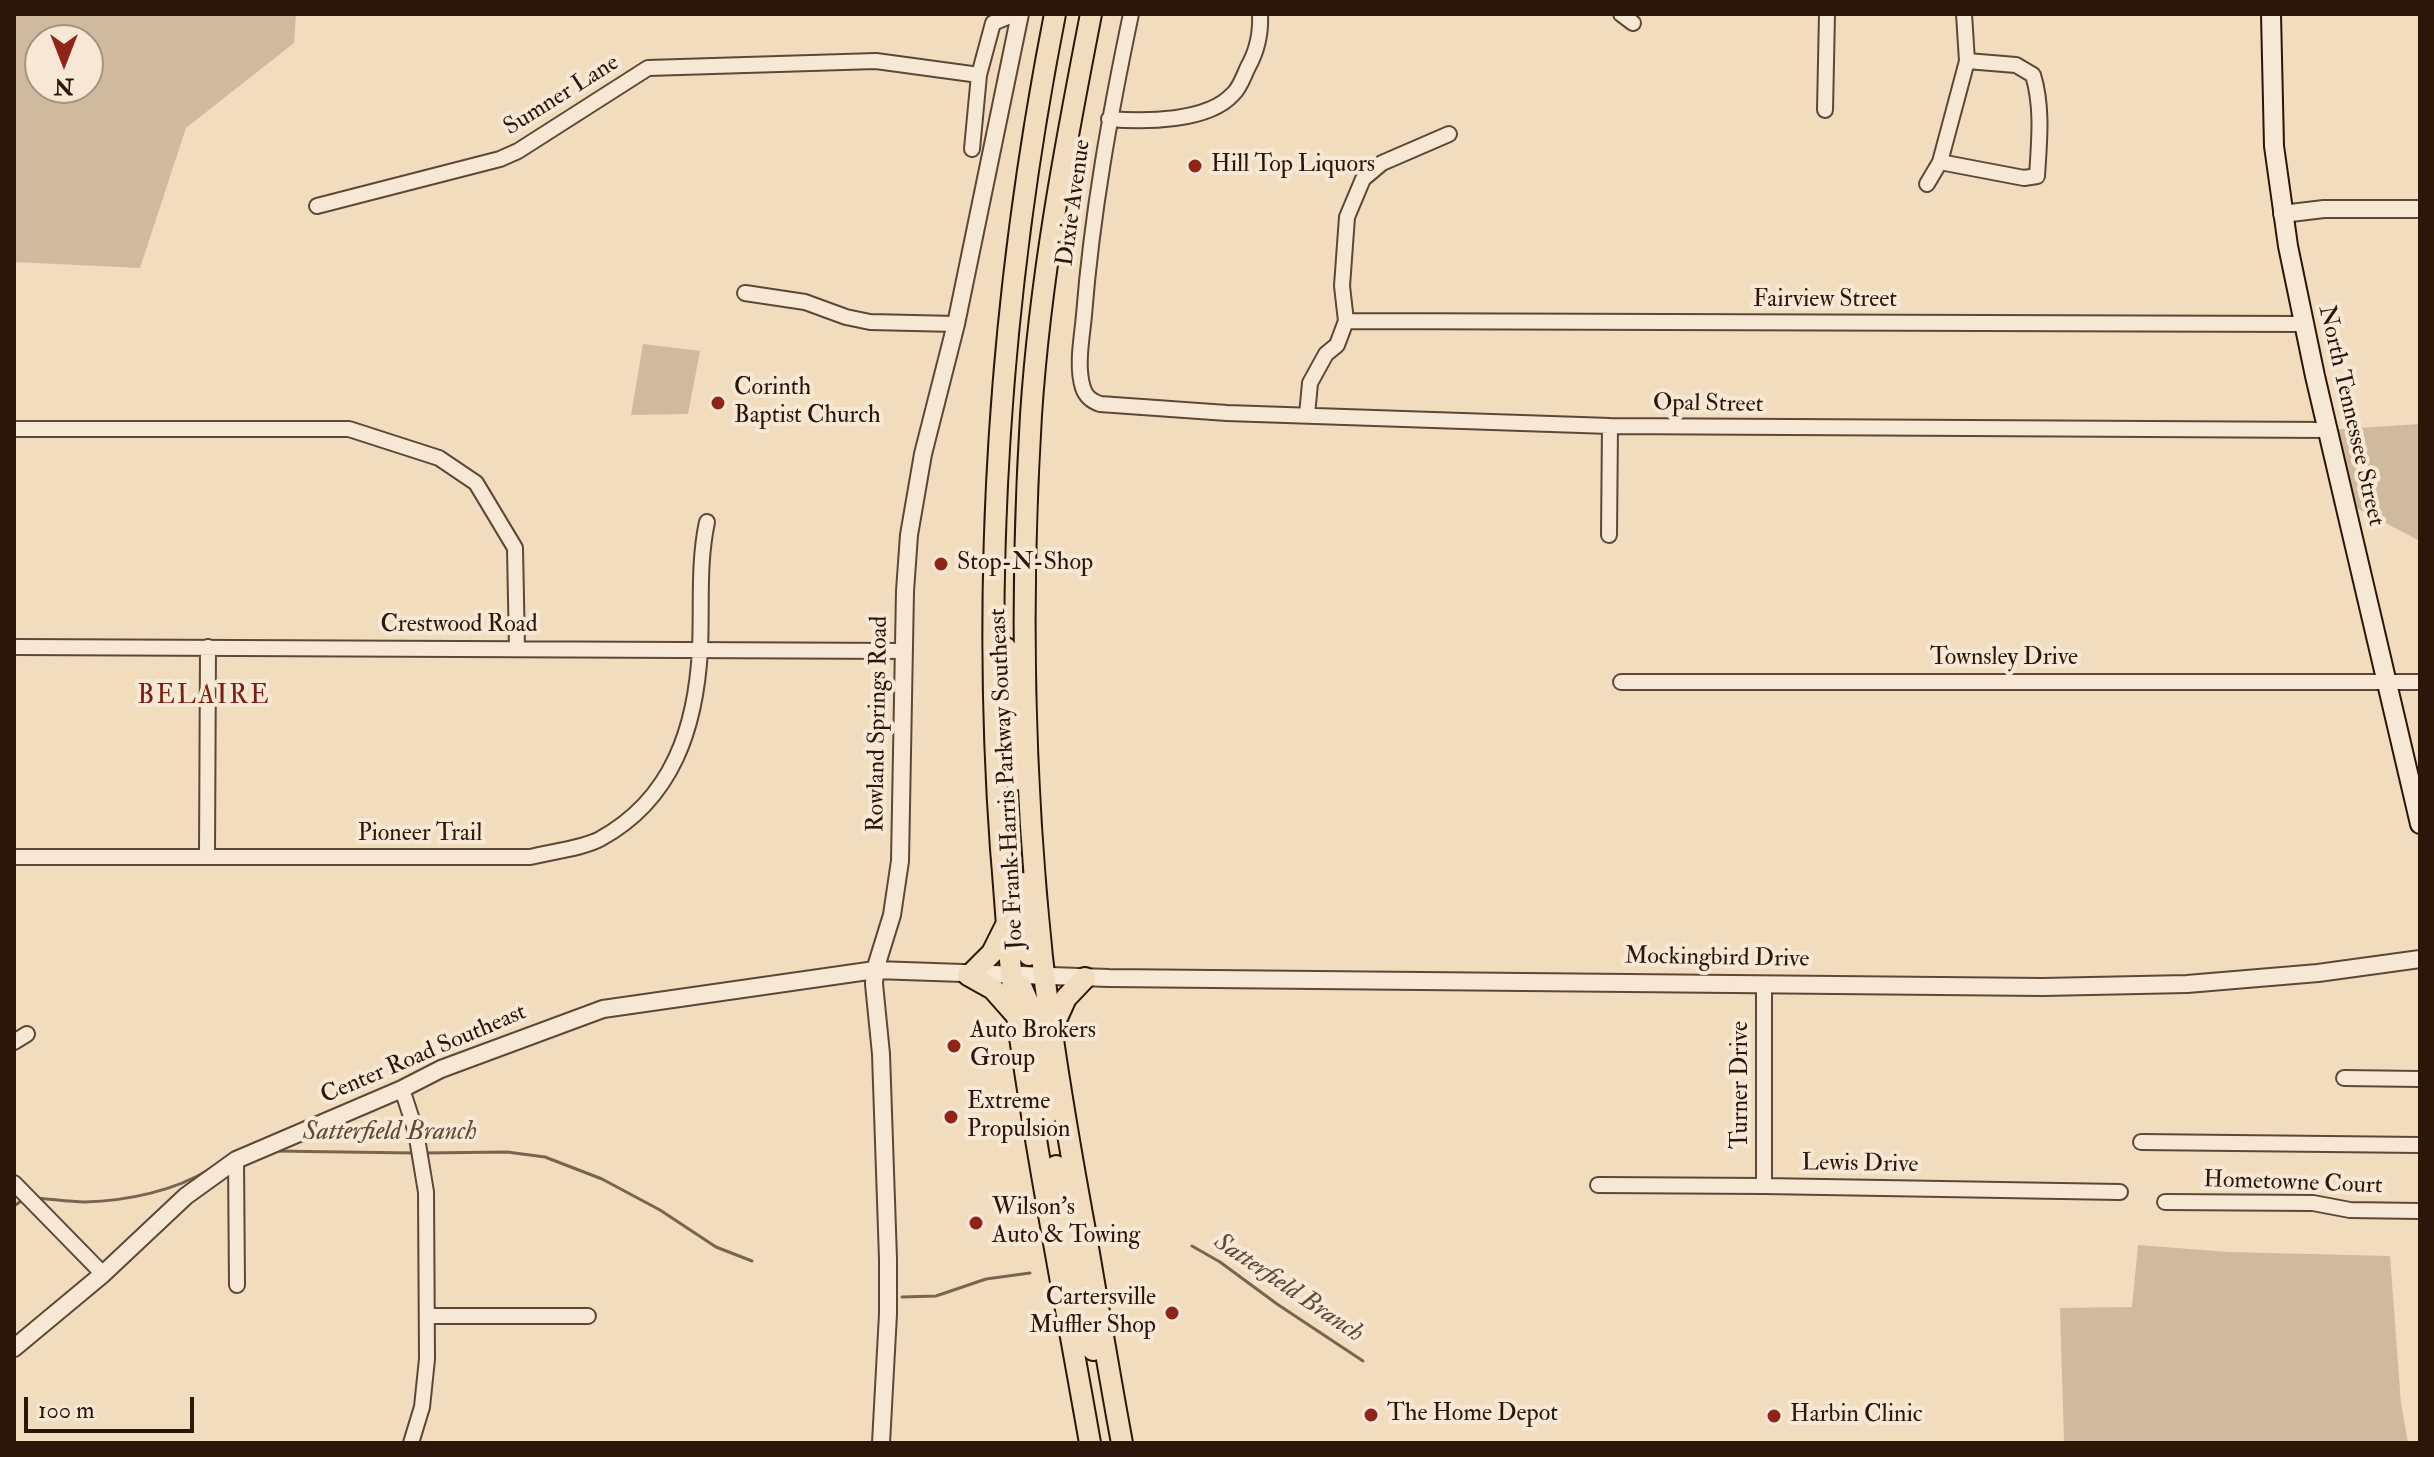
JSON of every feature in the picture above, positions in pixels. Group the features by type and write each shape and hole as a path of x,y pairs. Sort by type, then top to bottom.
{"main road":[{"name":"Joe Frank Harris Parkway Southeast","path":"1055,14 1026,186 999,434 994,589 995,730 1012,977 1090,1443"},
{"name":"Joe Frank Harris Parkway Southeast","path":"1091,14 1064,149 1036,357 1028,466 1025,581 1027,730 1032,834 1045,977 1120,1434"},
{"name":"North Tennessee Street","path":"2271,14 2274,146 2282,214 2304,324 2420,824"},
{"path":"994,589 1004,625 1027,937 1032,965 1045,977"},
{"path":"1007,921 992,953 969,975 993,989 1018,1018"},
{"path":"1012,977 1025,992 1031,1009 1081,1302 1100,1379 1120,1434"},
{"path":"1052,1029 1066,998 1085,978"},
{"path":"1077,1366 1093,1398 1104,1443"}],"street":[{"path":"972,149 979,75 993,23 1018,14"},
{"name":"Rowland Springs Road","path":"881,1443 888,1259 875,970 889,930 898,880 905,591 913,511 930,425 956,324 1018,14"},
{"name":"Dixie Avenue","path":"1089,398 1081,380 1081,353 1092,225 1109,119 1131,14"},
{"path":"1109,119 1187,117 1206,111 1233,95 1254,57 1261,27 1260,14"},
{"path":"1825,110 1827,14"},
{"path":"1927,184 1940,162 1967,61 1964,14"},
{"name":"Sumner Lane","path":"317,206 500,159 518,151 648,68 876,61 979,75"},
{"path":"1940,162 2024,178 2037,176 2037,88 2033,75 2016,65 1967,61"},
{"path":"1307,415 1310,383 1326,354 1337,345 1346,321 1342,286 1347,217 1363,179 1382,163 1449,134"},
{"path":"2282,214 2324,209 2420,209"},
{"path":"745,293 805,302 870,322 956,324"},
{"name":"Fairview Street","path":"1346,321 2304,324"},
{"name":"Opal Street","path":"1089,398 1100,404 1227,413 1610,426 2328,430"},
{"path":"1609,535 1610,426"},
{"path":"14,429 349,429 439,458 476,483 515,548 517,649"},
{"name":"Pioneer Trail","path":"14,857 530,857 598,840 636,814 670,773 692,716 700,651 701,547 707,522"},
{"name":"Crestwood Road","path":"14,647 904,651"},
{"path":"207,856 208,647"},
{"name":"Townsley Drive","path":"1621,682 2420,682"},
{"name":"Mockingbird Drive","path":"969,975 2027,987 2187,984 2318,973 2420,959"},
{"name":"Center Road Southeast","path":"14,1348 103,1274 186,1196 236,1160 402,1089 441,1069 603,1009 875,970 969,975"},
{"name":"Turner Drive","path":"1764,984 1764,1186"},
{"path":"2344,1078 2420,1079"},
{"path":"402,1089 416,1132 426,1192 427,1359 422,1407 411,1443"},
{"path":"2141,1142 2420,1145"},
{"path":"236,1160 237,1285"},
{"path":"14,1183 103,1274"},
{"name":"Lewis Drive","path":"1598,1185 2120,1192"},
{"name":"Hometowne Court","path":"2165,1202 2313,1203 2350,1210 2420,1211"},
{"path":"427,1316 588,1316"}],"shaded area":[{"path":"14,14 296,14 294,43 186,128 140,268 14,262"},
{"path":"643,344 700,351 688,414 631,415"},
{"path":"2420,424 2420,541 2345,502 2328,430"},
{"path":"2138,1245 2229,1252 2390,1256 2401,1403 2408,1443 2064,1443 2060,1308 2132,1307"}],"waterway":[{"name":"Satterfield Branch","path":"273,1151 414,1153"},
{"name":"Satterfield Branch","path":"425,1153 507,1152 545,1157 602,1179 660,1210 716,1247 752,1261"},
{"name":"Satterfield Branch","path":"35,1198 85,1202 117,1200 166,1189 210,1169"},
{"name":"Satterfield Branch","path":"14,1206 24,1199"},
{"name":"Satterfield Branch","path":"1192,1246 1363,1361"},
{"name":"Satterfield Branch","path":"902,1297 936,1296 986,1279 1030,1273"}],"place":[{"name":"Hill Top Liquors","path":"1195,166"},
{"name":"Corinth Baptist Church","path":"718,403"},
{"name":"Stop-N-Shop","path":"941,564"},
{"name":"Auto Brokers Group","path":"954,1046"},
{"name":"Extreme Propulsion","path":"951,1117"},
{"name":"Wilson's Auto & Towing","path":"976,1223"},
{"name":"Cartersville Muffler Shop","path":"1172,1313"},
{"name":"The Home Depot","path":"1371,1415"},
{"name":"Harbin Clinic","path":"1774,1416"}],"district":[{"name":"BELAIRE","path":"204,697"}]}
